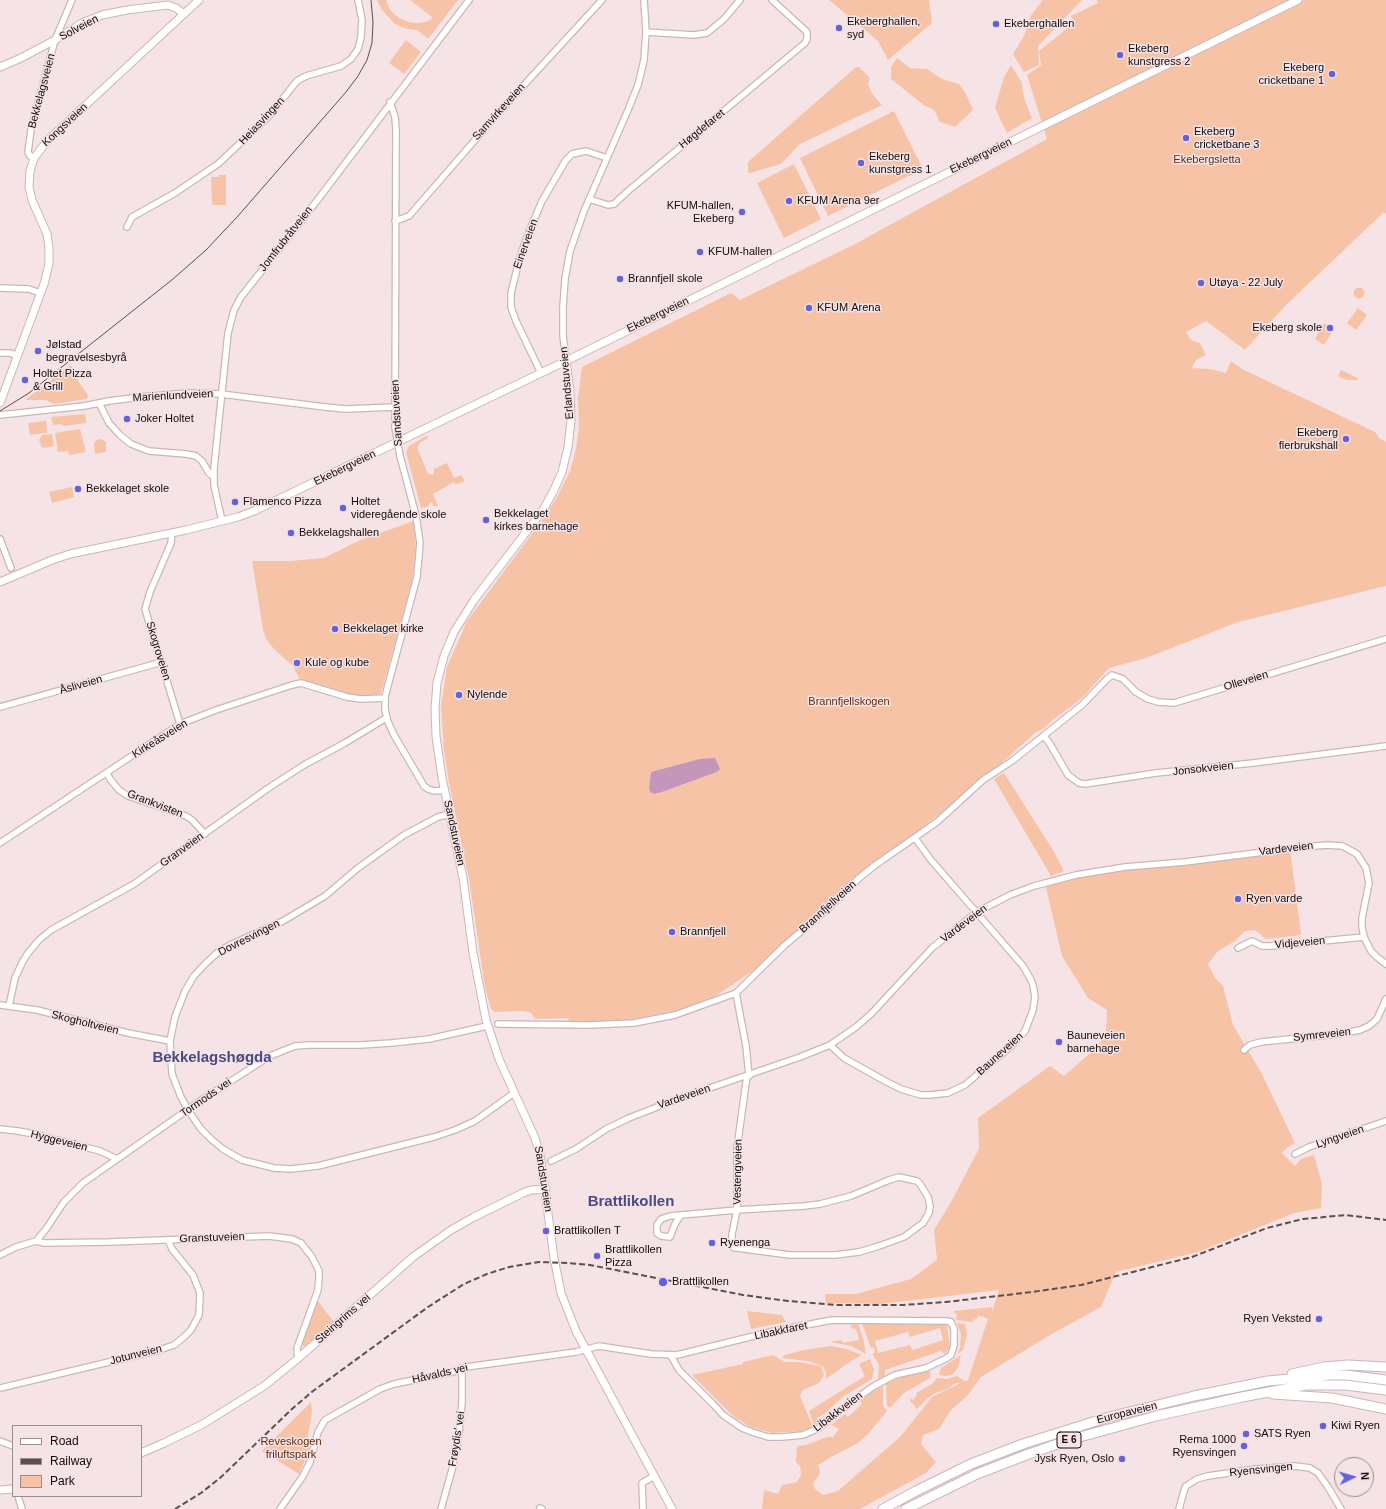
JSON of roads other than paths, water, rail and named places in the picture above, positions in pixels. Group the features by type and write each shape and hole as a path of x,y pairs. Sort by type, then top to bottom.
{"highway":[{"name":"E 6","path":"1268,1381 1301,1371 1324,1367 1348,1365 1386,1367"},
{"name":"Europaveien","path":"883,1509 972,1464 1066,1429 1109,1417 1187,1398 1268,1381 1315,1376 1346,1375 1386,1380"},
{"name":"Europaveien","path":"906,1509 977,1474 1026,1455 1069,1440 1149,1418 1262,1393 1306,1385 1323,1384 1386,1390"},
{"name":"E 6","path":"1262,1393 1332,1398 1386,1409"}],"street":[{"name":"Bekkelagsveien","path":"34,158 30,156 28,152 31,130 55,40 72,0"},
{"name":"Kongsveien","path":"0,403 48,269 50,252 45,228 34,204 29,187 29,174 34,158 47,142 199,0"},
{"name":"Heiasvingen","path":"126,227 132,217 175,193 218,164 258,127 297,81 306,76 341,66 351,59 358,49 361,37 362,20 358,0"},
{"name":"Jomfrubråtveien","path":"222,521 215,490 214,477 221,394 231,315 238,302 469,0"},
{"name":"Samvirkeveien","path":"395,221 409,216 502,109 602,0"},
{"name":"Erlandstuveien","path":"445,790 438,751 435,716 436,691 441,665 450,639 463,617 538,518 558,482 567,454 571,430 571,404 563,317 565,279 574,238 589,199 638,85 644,60 646,32 644,0"},
{"path":"646,32 694,34 707,33 724,19 740,0"},
{"name":"Høgdefaret","path":"589,199 608,206 614,204 805,43 808,36 807,32 772,0"},
{"name":"Ekebergveien","path":"0,582 70,554 172,533 222,521 254,511 566,361 1298,0"},
{"name":"Solveien","path":"0,67 55,40 82,23 111,13 168,5 176,8 184,14"},
{"name":"Sandstuveien","path":"390,102 395,117 396,130 395,407 397,443 416,516 419,530 420,549 416,582 385,698 386,718 396,739 424,786 434,791 445,790 462,870 481,999 487,1026 499,1059 536,1141 546,1188 558,1285 570,1318 672,1509"},
{"name":"Einerveien","path":"541,373 511,307 510,293 520,257 542,201 566,160 572,154 586,151 607,158"},
{"path":"0,288 29,289 40,293"},
{"path":"0,353 17,355"},
{"name":"Marienlundveien","path":"0,415 84,406 140,397 169,395 221,394 325,408 345,409 395,407"},
{"path":"99,403 104,416 109,423 127,441 149,451 196,456 202,461 209,473 214,477"},
{"name":"Skogroveien","path":"172,533 171,543 150,592 145,609 180,724"},
{"path":"0,539 11,568"},
{"name":"Olleveien","path":"1112,675 1123,679 1142,696 1158,702 1174,703 1386,639"},
{"name":"Åsliveien","path":"0,707 162,662"},
{"name":"Brannfjellveien","path":"498,1024 590,1025 634,1023 675,1015 736,993 785,945 830,907 858,880 880,862 937,822 984,780 1012,761 1044,736 1082,705 1112,675"},
{"name":"Kirkeåsveien","path":"0,843 180,724 216,710 298,684 347,697 372,699 385,698"},
{"name":"Granveien","path":"8,1006 13,983 28,953 39,940 51,930 134,884 279,782 386,718"},
{"name":"Jonsokveien","path":"1044,736 1068,775 1079,783 1085,784 1156,773 1253,764 1386,746"},
{"name":"Grankvisten","path":"107,773 119,790 128,796 186,816 205,834"},
{"name":"Dovresvingen","path":"450,814 438,817 404,835 358,868 325,896 308,907 283,921 236,941 215,954 200,969 185,991 175,1017 170,1041 172,1074 188,1110 201,1129 211,1140 242,1160 266,1167 291,1169 318,1166 441,1135 475,1121 514,1093"},
{"name":"Bauneveien","path":"830,1045 844,1058 885,1081 901,1089 929,1096 948,1093 965,1085 1010,1047 1026,1031 1030,1021 1035,997 1033,985 1023,966 931,860 915,838"},
{"name":"Vardeveien","path":"551,1161 576,1149 606,1128 623,1120 675,1100 806,1055 830,1045 871,1014 932,948 977,912 1004,898 1034,886 1076,874 1303,847 1335,845 1352,851 1361,859 1366,868 1369,883 1362,918 1362,928 1364,937 1371,952 1386,964"},
{"name":"Vidjeveien","path":"1238,948 1252,941 1262,946 1271,946 1364,937"},
{"name":"Vestengveien","path":"680,1216 670,1237 661,1236 657,1233 657,1225 661,1219 680,1216 736,1210 737,1148 748,1076 746,1046 736,993"},
{"name":"Symreveien","path":"1244,1050 1261,1042 1338,1034 1360,1030 1369,1026 1377,1019 1386,999"},
{"name":"Skogholtveien","path":"0,1005 37,1010 128,1033 170,1041"},
{"name":"Tormods vei","path":"36,1241 64,1202 74,1191 117,1159 263,1059 287,1048 308,1045 361,1045 391,1043 429,1038 487,1026"},
{"name":"Lyngveien","path":"1294,1154 1309,1147 1386,1121"},
{"name":"Hyggeveien","path":"0,1129 34,1134 100,1151 117,1159"},
{"path":"899,1177 917,1181 928,1196 930,1206 929,1213 923,1223 904,1237 859,1252 810,1256 734,1248 732,1244 732,1234 736,1210 820,1204 851,1196 899,1177"},
{"name":"Steingrims vei","path":"142,1453 185,1433 254,1393 298,1359 413,1258 441,1237 474,1217 508,1200 532,1190 546,1188"},
{"name":"Granstuveien","path":"0,1255 16,1247 36,1241 44,1243 277,1236 292,1239 305,1247 319,1271 319,1283 297,1348 298,1359"},
{"name":"Jotunveien","path":"0,1388 159,1350 174,1345 184,1337 194,1325 199,1314 200,1293 194,1275 172,1249 168,1240"},
{"name":"Libakkfaret","path":"586,1349 599,1346 671,1356 774,1331 832,1320 858,1319 951,1322 954,1329 954,1349"},
{"name":"Håvalds vei","path":"280,1509 303,1476 310,1462 321,1426 330,1416 380,1389 400,1382 462,1368 576,1352 586,1349"},
{"name":"Libakkveien","path":"671,1356 680,1370 723,1415 742,1428 752,1432 768,1437 782,1437 804,1435 814,1431 870,1388 895,1375 926,1368 938,1363 947,1358 954,1349"},
{"name":"Frøydis' vei","path":"441,1509 453,1466 459,1432 462,1402 462,1368"},
{"path":"0,1441 12,1446"},
{"name":"Ryensvingen","path":"1179,1509 1186,1486 1197,1479 1256,1469 1295,1466 1310,1468 1318,1473 1341,1509"},
{"path":"643,1509 642,1483 654,1476"},
{"path":"0,1490 12,1489"},
{"path":"18,1497 22,1509"}],"tram line":[{"path":"0,411 29,393 173,279 206,250 238,216 346,92 358,76 367,60 372,43 373,22 371,0"}],"railway":[{"path":"175,1509 201,1493 220,1478 292,1409 313,1391 428,1307 464,1284 487,1274 509,1267 539,1262 590,1265 743,1295 788,1301 836,1305 903,1305 946,1302 1081,1285 1192,1257 1267,1228 1303,1219 1346,1215 1386,1220"}],"place":[{"name":"Ekeberghallen","path":"996,24"},
{"name":"Ekeberghallen, syd","path":"839,28"},
{"name":"Ekeberg kunstgress 2","path":"1120,55"},
{"name":"Ekeberg cricketbane 1","path":"1332,74"},
{"name":"Ekeberg cricketbane 3","path":"1186,138"},
{"name":"Ekeberg kunstgress 1","path":"861,163"},
{"name":"KFUM Arena 9er","path":"789,201"},
{"name":"KFUM-hallen, Ekeberg","path":"742,212"},
{"name":"KFUM-hallen","path":"700,252"},
{"name":"Brannfjell skole","path":"620,279"},
{"name":"Utøya - 22 July","path":"1201,283"},
{"name":"KFUM Arena","path":"809,308"},
{"name":"Ekeberg skole","path":"1330,328"},
{"name":"Jølstad begravelsesbyrå","path":"38,351"},
{"name":"Holtet Pizza & Grill","path":"25,380"},
{"name":"Joker Holtet","path":"127,419"},
{"name":"Ekeberg flerbrukshall","path":"1346,439"},
{"name":"Bekkelaget skole","path":"78,489"},
{"name":"Flamenco Pizza","path":"235,502"},
{"name":"Holtet videregående skole","path":"343,508"},
{"name":"Bekkelaget kirkes barnehage","path":"486,520"},
{"name":"Bekkelagshallen","path":"291,533"},
{"name":"Bekkelaget kirke","path":"335,629"},
{"name":"Kule og kube","path":"297,663"},
{"name":"Nylende","path":"459,695"},
{"name":"Ryen varde","path":"1238,899"},
{"name":"Brannfjell","path":"672,932"},
{"name":"Bauneveien barnehage","path":"1059,1042"},
{"name":"Brattlikollen T","path":"546,1231"},
{"name":"Ryenenga","path":"712,1243"},
{"name":"Brattlikollen Pizza","path":"597,1256"},
{"name":"Brattlikollen","path":"663,1282"},
{"name":"Ryen Veksted","path":"1319,1319"},
{"name":"Kiwi Ryen","path":"1323,1426"},
{"name":"SATS Ryen","path":"1246,1434"},
{"name":"Rema 1000 Ryensvingen","path":"1244,1446"},
{"name":"Jysk Ryen, Oslo","path":"1122,1459"}],"district":[{"name":"Bekkelagshøgda","path":"212,1058"},
{"name":"Brattlikollen","path":"631,1202"}],"park label":[{"name":"Ekebergsletta","path":"1207,160"},
{"name":"Brannfjellskogen","path":"849,702"},
{"name":"Reveskogen friluftspark","path":"291,1448"}]}
